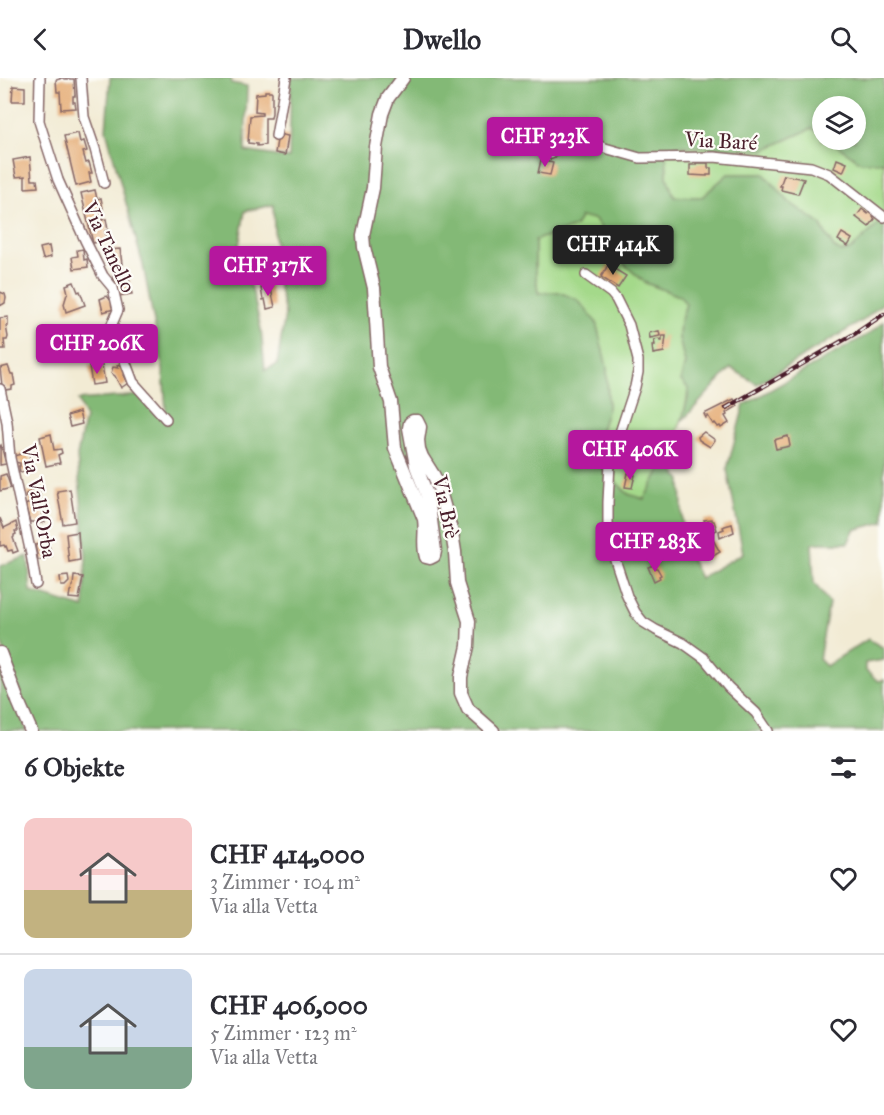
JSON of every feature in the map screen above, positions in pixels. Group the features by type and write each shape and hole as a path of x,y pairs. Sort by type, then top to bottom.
{"street":[{"name":"Via Tanello","path":"40,78 39,121 58,180 84,240 103,276 113,288 118,310 112,324 133,382 166,419"},
{"path":"81,78 84,117 104,183"},
{"path":"276,136 286,78"},
{"name":"Via Brè","path":"403,78 383,108 375,154 373,188 363,235 374,288 379,367 392,414 395,448 424,519 424,552 426,557 430,558 434,556 435,551 430,506 417,466 409,428 413,421 420,424 419,449 437,482 442,497 454,544 457,583 469,621 468,646 460,681 461,693 468,709 494,731"},
{"name":"Via Baré","path":"551,154 563,139 568,137 580,138 640,158 714,157 811,167 829,174 884,217"},
{"path":"586,275 616,298 628,325 638,360 635,387 610,463 608,502 608,538 627,596 643,622 683,643 704,658 728,687 756,713 768,731"},
{"name":"Via Vall'Orba","path":"0,389 7,422 10,458 36,584"},
{"path":"0,653 31,731"}],"green space":[{"path":"110,78 231,78 232,83 247,86 245,151 289,158 291,78 884,78 884,162 861,162 844,150 866,150 866,96 812,96 812,128 764,150 678,146 666,151 667,177 674,197 702,197 728,174 764,174 789,202 820,224 834,248 842,252 850,250 880,223 884,226 884,302 864,320 757,384 731,368 682,420 688,398 688,388 681,381 685,363 679,338 680,323 686,304 680,296 646,283 625,265 595,219 580,217 575,227 535,240 535,268 538,293 559,292 578,300 596,322 607,368 608,408 594,451 600,466 628,494 644,499 665,461 681,480 683,542 700,578 743,553 727,469 744,405 869,334 884,321 884,522 854,530 848,543 812,543 814,583 829,603 819,659 826,666 868,639 884,648 884,660 865,663 865,670 878,681 884,680 884,731 38,731 22,699 0,639 2,597 0,566 28,556 31,592 84,608 86,555 77,456 85,417 78,400 143,395 167,424 163,369 143,265 106,130","holes":["273,205 276,275 285,314 277,365 265,370 261,329 252,289 244,275 239,245 245,211"]},
{"path":"812,128 812,150 844,150 861,162 884,162 884,226 880,223 850,250 842,252 834,248 820,224 789,202 764,174 728,174 702,197 674,197 667,178 666,151 678,146 764,150"},
{"path":"580,217 595,219 625,265 646,283 680,296 686,304 680,323 679,338 685,363 681,380 688,387 687,400 672,445 644,500 628,494 600,466 594,451 608,408 607,368 596,322 559,292 538,293 535,240 575,227"},
{"path":"0,665 27,731 0,731"}],"building":[{"path":"74,79 73,102 76,108 61,109 60,92 57,92 56,80"},
{"path":"13,86 25,87 25,101 12,101"},
{"path":"265,91 272,92 272,113 271,118 265,118 265,145 257,146 257,144 248,143 250,116 262,115 262,113 255,112 256,94 265,93"},
{"path":"78,133 80,142 84,141 87,151 83,152 92,173 89,173 91,182 76,186 64,136"},
{"path":"278,134 288,136 285,155 275,153"},
{"path":"30,157 32,180 37,180 38,187 25,188 25,176 16,177 13,160"},
{"path":"837,159 847,163 843,172 834,168"},
{"path":"541,160 553,163 550,175 538,173"},
{"path":"696,163 708,163 711,175 690,175 690,165 696,165"},
{"path":"784,175 804,179 798,194 781,190"},
{"path":"95,190 97,199 101,198 102,220 106,219 108,230 105,231 107,240 93,243 81,193"},
{"path":"862,209 868,214 870,211 875,215 869,227 856,217"},
{"path":"842,233 852,239 848,246 838,240"},
{"path":"49,246 51,257 43,259 40,248"},
{"path":"83,249 84,260 87,259 88,267 74,269 72,257 78,256 77,250"},
{"path":"120,249 122,264 110,264 108,250"},
{"path":"608,265 626,276 618,288 601,277"},
{"path":"127,271 132,294 119,296 113,276"},
{"path":"74,282 85,305 66,312 64,304 68,293 66,285"},
{"path":"270,285 275,307 267,309 261,288"},
{"path":"0,292 5,294 6,298 5,303 0,306"},
{"path":"107,296 113,303 114,309 103,312 100,299"},
{"path":"8,317 8,326 6,326 8,337 4,340 5,349 0,349 0,318"},
{"path":"659,331 660,336 650,338 649,333"},
{"path":"662,336 666,336 664,352 653,354 654,340 662,341"},
{"path":"120,364 128,383 121,388 111,373 113,367 118,368 117,365"},
{"path":"102,365 105,383 92,385 89,366"},
{"path":"8,366 13,374 15,385 12,389 6,390 2,386 0,368"},
{"path":"734,399 738,406 725,416 729,423 721,428 713,424 708,416 706,418 704,414"},
{"path":"79,412 82,424 70,427 67,416"},
{"path":"704,432 715,440 710,447 699,440 698,437"},
{"path":"51,434 54,450 61,449 62,453 58,455 60,463 46,466 40,437"},
{"path":"788,436 790,446 776,449 774,440"},
{"path":"0,446 6,464 0,465"},
{"path":"28,452 31,459 29,459 31,471 20,472 20,463 15,462 14,456"},
{"path":"628,473 635,475 632,488 625,487"},
{"path":"6,474 11,488 0,491 0,476"},
{"path":"38,487 45,522 37,524 30,522 25,505 30,503 29,496 26,497 26,494 32,491 32,488"},
{"path":"70,489 75,522 63,524 57,491"},
{"path":"0,518 4,528 16,522 18,531 15,531 13,538 18,551 13,553 12,550 8,551 6,546 0,546"},
{"path":"712,519 717,530 707,534 704,520"},
{"path":"732,524 734,532 720,538 719,531"},
{"path":"78,532 80,560 69,562 66,534"},
{"path":"713,540 720,552 708,559 701,547"},
{"path":"48,542 52,557 38,560 35,545"},
{"path":"654,565 661,575 654,581 648,567"},
{"path":"68,576 69,582 61,586 60,577"},
{"path":"74,576 83,577 79,599 69,598"}],"railway":[{"path":"726,408 856,333 884,314"}]}
